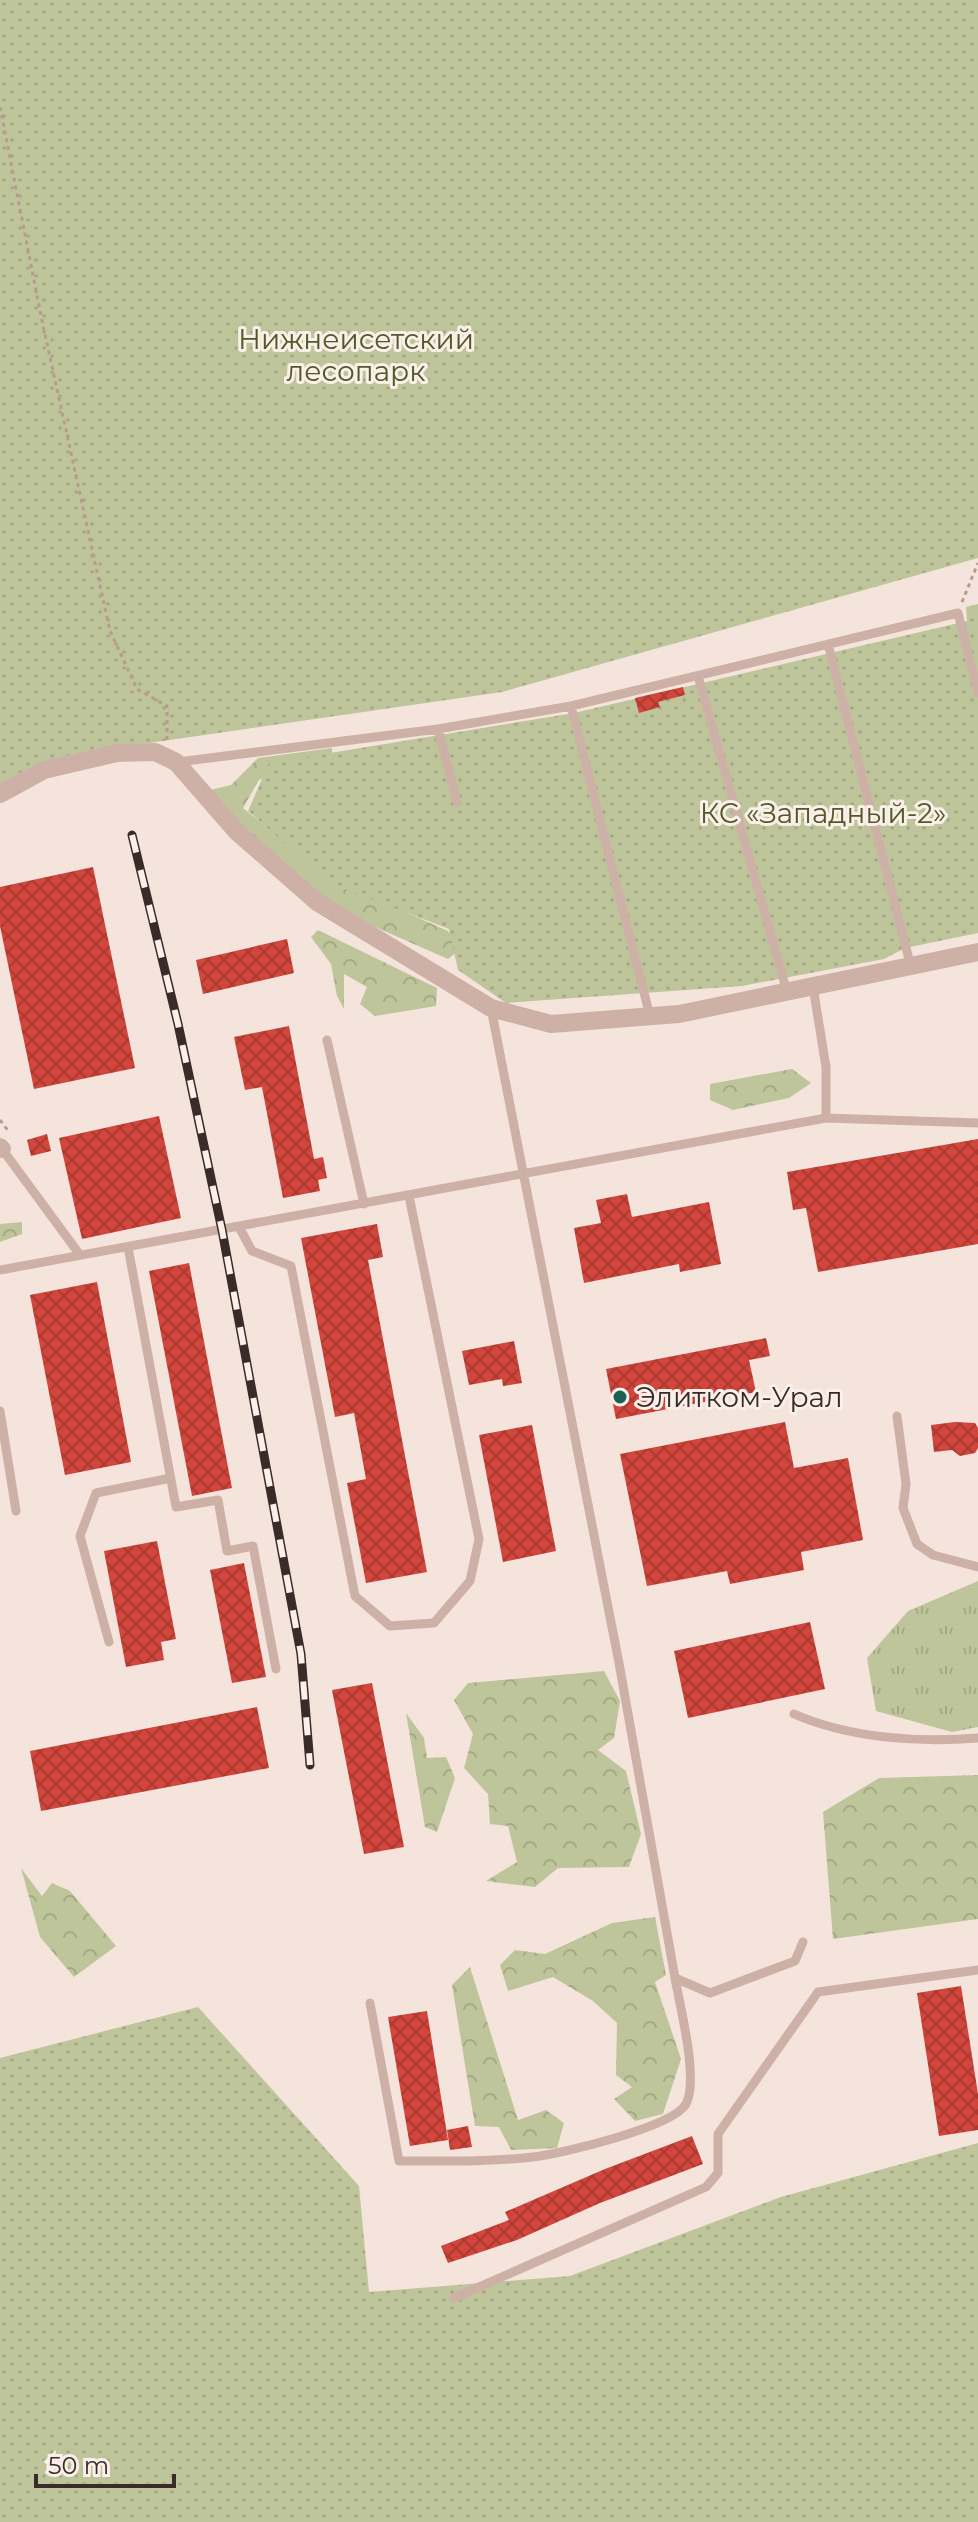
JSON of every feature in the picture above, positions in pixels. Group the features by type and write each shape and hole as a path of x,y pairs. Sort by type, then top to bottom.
{"street":[{"path":"0,794 44,770 117,753 155,752 172,760 237,832 317,902 491,1008 551,1024 679,1014 978,952"}],"lane":[{"path":"172,760 438,729 571,706 958,613 978,693"},
{"path":"828,644 911,967"},
{"path":"698,676 787,992"},
{"path":"571,706 650,1016"},
{"path":"438,729 457,802"},
{"path":"813,987 826,1067 826,1118"},
{"path":"370,2003 399,2161 535,2157 632,2133 667,2120 685,2106 693,2082 619,1663 491,1008"},
{"path":"327,1040 364,1204"},
{"path":"0,1270 826,1118 978,1123"},
{"path":"1,1148 80,1255"},
{"path":"239,1227 252,1251 291,1266 355,1596 390,1626 434,1623 470,1581 479,1539 409,1196"},
{"path":"128,1247 176,1507 218,1500 227,1551 253,1546 276,1669"},
{"path":"0,1411 16,1511"},
{"path":"897,1416 906,1484 903,1508 917,1544 933,1555 978,1567"},
{"path":"109,1642 80,1536 96,1493 171,1478"},
{"path":"794,1714 814,1723 880,1737 934,1742 978,1738"},
{"path":"675,1978 710,1993 795,1961 803,1942"},
{"path":"454,2298 706,2187 718,2173 718,2134 818,1992 978,1970"}],"path":[{"path":"0,107 41,316 110,631 137,689 167,706 172,760"},
{"path":"958,613 978,563"}],"green space":[{"name":"Нижнеисетский лесопарк","path":"0,0 978,0 978,558 502,692 73,754 0,796"},
{"name":"КС «Западный-2»","path":"978,604 978,933 905,948 884,959 742,986 506,1003 458,970 449,929 332,884 248,811 269,763 574,713 967,621 966,607"},
{"path":"332,748 332,763 283,768 259,780 243,808 333,880 448,931 462,948 448,959 341,912 245,831 210,790 231,785 258,758"},
{"path":"318,930 437,988 436,1006 375,1016 360,1004 367,987 344,974 344,1009 337,996 331,964 311,937"},
{"path":"792,1069 811,1083 789,1098 733,1110 710,1100 710,1084"},
{"path":"22,1222 22,1234 0,1242 0,1224"},
{"path":"978,1581 978,1727 952,1732 876,1711 867,1658 908,1611"},
{"path":"604,1671 620,1701 614,1738 598,1750 626,1771 641,1834 629,1867 558,1868 535,1887 486,1881 517,1862 508,1826 490,1824 488,1794 464,1768 473,1734 454,1700 468,1683"},
{"path":"406,1713 424,1738 427,1758 446,1757 455,1778 437,1832 425,1827"},
{"path":"978,1775 978,1919 833,1939 823,1812 879,1778"},
{"path":"21,1868 42,1896 52,1883 70,1891 116,1946 74,1977 40,1937"},
{"path":"655,1917 666,1975 655,1982 681,2059 663,2114 635,2121 614,2099 632,2087 616,2075 617,2023 593,2001 553,1977 508,1991 500,1965 515,1950 545,1954 612,1923"},
{"path":"470,1967 518,2120 546,2110 564,2123 557,2148 511,2150 499,2127 475,2126 452,1985"},
{"path":"198,2007 359,2186 369,2292 570,2276 781,2197 978,2143 978,2522 0,2522 0,2058"}],"building":[{"path":"683,687 685,695 658,702 660,707 639,713 635,698"},
{"path":"93,867 135,1068 34,1089 0,926 0,887"},
{"path":"287,939 294,973 203,994 196,960"},
{"path":"289,1026 314,1159 323,1157 327,1178 318,1180 320,1191 283,1198 262,1087 245,1090 234,1037"},
{"path":"159,1116 181,1218 82,1239 59,1138"},
{"path":"47,1134 51,1151 31,1156 27,1140"},
{"path":"978,1139 978,1244 818,1272 806,1208 793,1210 787,1172"},
{"path":"627,1194 632,1217 709,1202 721,1264 680,1272 679,1264 584,1283 574,1228 601,1223 596,1200"},
{"path":"377,1224 383,1257 368,1260 427,1572 366,1583 347,1483 366,1479 354,1413 335,1417 301,1238"},
{"path":"189,1263 232,1488 192,1496 149,1271"},
{"path":"97,1282 131,1462 65,1475 30,1295"},
{"path":"766,1338 770,1356 749,1360 756,1392 616,1419 606,1369"},
{"path":"514,1341 522,1383 503,1386 502,1379 469,1385 462,1351"},
{"path":"785,1422 794,1468 848,1458 863,1540 801,1552 804,1570 730,1584 727,1571 647,1586 620,1454"},
{"path":"975,1423 978,1448 975,1453 960,1456 952,1450 934,1452 931,1425"},
{"path":"532,1425 556,1551 503,1562 479,1435"},
{"path":"157,1541 176,1639 161,1642 164,1660 126,1667 104,1551"},
{"path":"244,1563 266,1677 232,1683 210,1570"},
{"path":"810,1622 825,1689 688,1718 674,1651"},
{"path":"372,1683 404,1847 364,1854 332,1690"},
{"path":"257,1707 269,1768 41,1811 30,1751"},
{"path":"961,1986 978,2094 978,2130 939,2136 917,1993"},
{"path":"427,2011 448,2140 410,2146 388,2017"},
{"path":"468,2126 472,2147 450,2150 447,2130"},
{"path":"692,2136 703,2164 600,2203 517,2240 448,2263 441,2246 509,2220 505,2212"}],"railway":[{"path":"132,835 178,1024 222,1230 301,1654 310,1765"}],"place":[{"name":"Элитком-Урал","path":"620,1397"}]}
